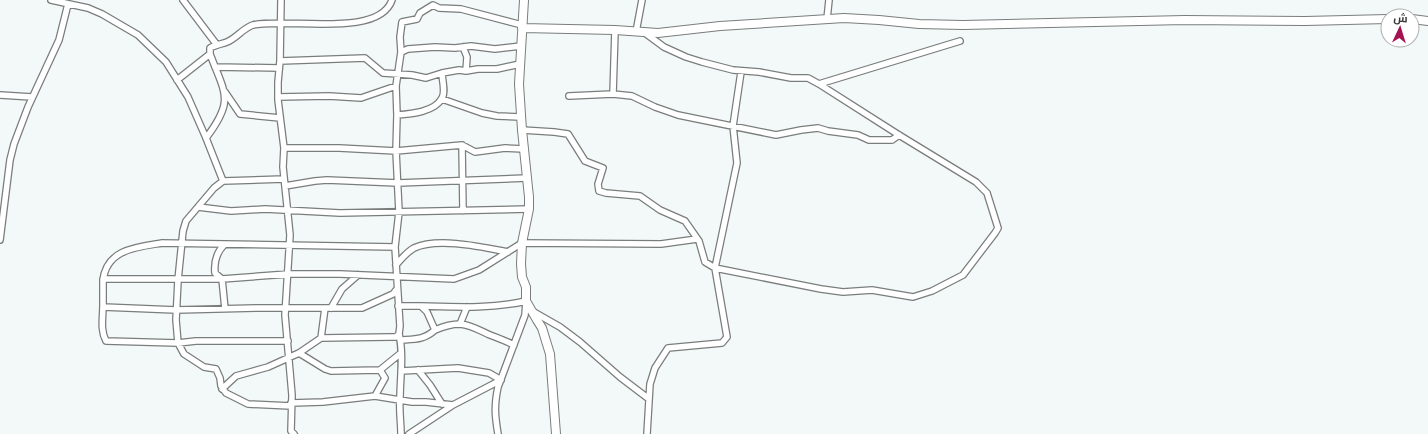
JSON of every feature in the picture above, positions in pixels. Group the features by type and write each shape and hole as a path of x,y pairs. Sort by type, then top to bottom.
{"main road":[{"path":"524,0 519,84 529,209 522,243 521,264 522,277 526,288 526,301 542,328 550,354 556,434"},
{"path":"522,27 658,33 720,26 844,18 919,24 963,25 1185,20 1305,21 1380,19"}],"street":[{"path":"51,0 88,8 138,35 166,62 188,97 223,182"},
{"path":"183,0 217,45"},
{"path":"281,0 278,97 284,148 284,179 290,244 285,321 290,357 292,431 294,434"},
{"path":"280,118 240,114 224,91 210,54 210,48 227,42 251,26 281,24 342,24 362,21 377,17 390,7 392,0"},
{"path":"522,130 568,134 585,161 602,168 598,184 599,191 640,196 660,210 685,221 701,247 705,262 715,268 821,290 843,292 872,290 913,297 932,291 963,275 996,234 998,228 987,193 976,182 808,78 791,78 759,72 742,72 722,68 686,57 664,47 640,32 642,0"},
{"path":"827,19 829,0"},
{"path":"0,240 10,160 19,129 59,40 68,4"},
{"path":"401,434 401,353 395,247 400,212 396,151 396,86 401,52 400,37 402,22 417,19 420,13 433,6 439,8 461,9 522,27"},
{"path":"613,94 615,30"},
{"path":"819,84 960,41"},
{"path":"401,52 435,47 495,49 521,46"},
{"path":"463,47 467,57 466,71"},
{"path":"177,80 210,54"},
{"path":"280,61 365,58 383,73 412,75 426,78 459,70 466,71 478,68 497,69 520,64"},
{"path":"215,67 279,68"},
{"path":"647,434 650,384 655,368 668,348 722,343 727,337 715,268 737,163 733,126 742,72"},
{"path":"397,115 421,112 429,109 442,99 442,73"},
{"path":"278,97 337,96 361,98 396,86"},
{"path":"206,138 222,114 224,105 224,91"},
{"path":"569,96 613,94 632,96 655,107 678,115 776,135 818,128 828,131 858,135 869,140 892,140 898,135"},
{"path":"0,95 32,98"},
{"path":"442,99 490,115 521,117"},
{"path":"284,148 339,148 396,151 462,145 475,152 505,148 524,149"},
{"path":"462,145 464,211"},
{"path":"285,186 327,180 398,183 463,182 527,178"},
{"path":"284,179 223,182 214,188 186,221 182,242 176,310 178,342 184,354 204,367 216,369 220,378 222,390 248,404 323,402 375,396 412,402 453,405"},
{"path":"198,207 231,211 252,211 265,209 340,213 529,209"},
{"path":"103,279 222,280 288,274 454,279 479,270 522,243 661,244 697,239"},
{"path":"288,341 106,341 102,328 103,279 108,266 115,256 130,248 162,243 182,242 224,245 290,244 395,247"},
{"path":"396,264 414,248 430,244 474,245 508,252"},
{"path":"224,245 218,251 214,264 215,273 222,280 225,309"},
{"path":"321,338 328,308 342,289 358,275"},
{"path":"103,306 176,310 362,308 393,294 397,289"},
{"path":"398,306 467,307 507,305 526,301 525,315 501,380 496,398 494,411 498,434"},
{"path":"421,306 427,312 435,330"},
{"path":"460,324 467,307"},
{"path":"530,310 560,327 649,399"},
{"path":"222,390 236,376 268,368 299,352 321,338 399,337 420,339 443,327 460,324 483,330 514,345"},
{"path":"299,352 325,369 331,371 380,370 401,353"},
{"path":"401,371 458,368 489,373 501,380"},
{"path":"375,396 385,378 380,370"},
{"path":"418,370 442,404"},
{"path":"409,434 453,405 501,380"}]}
